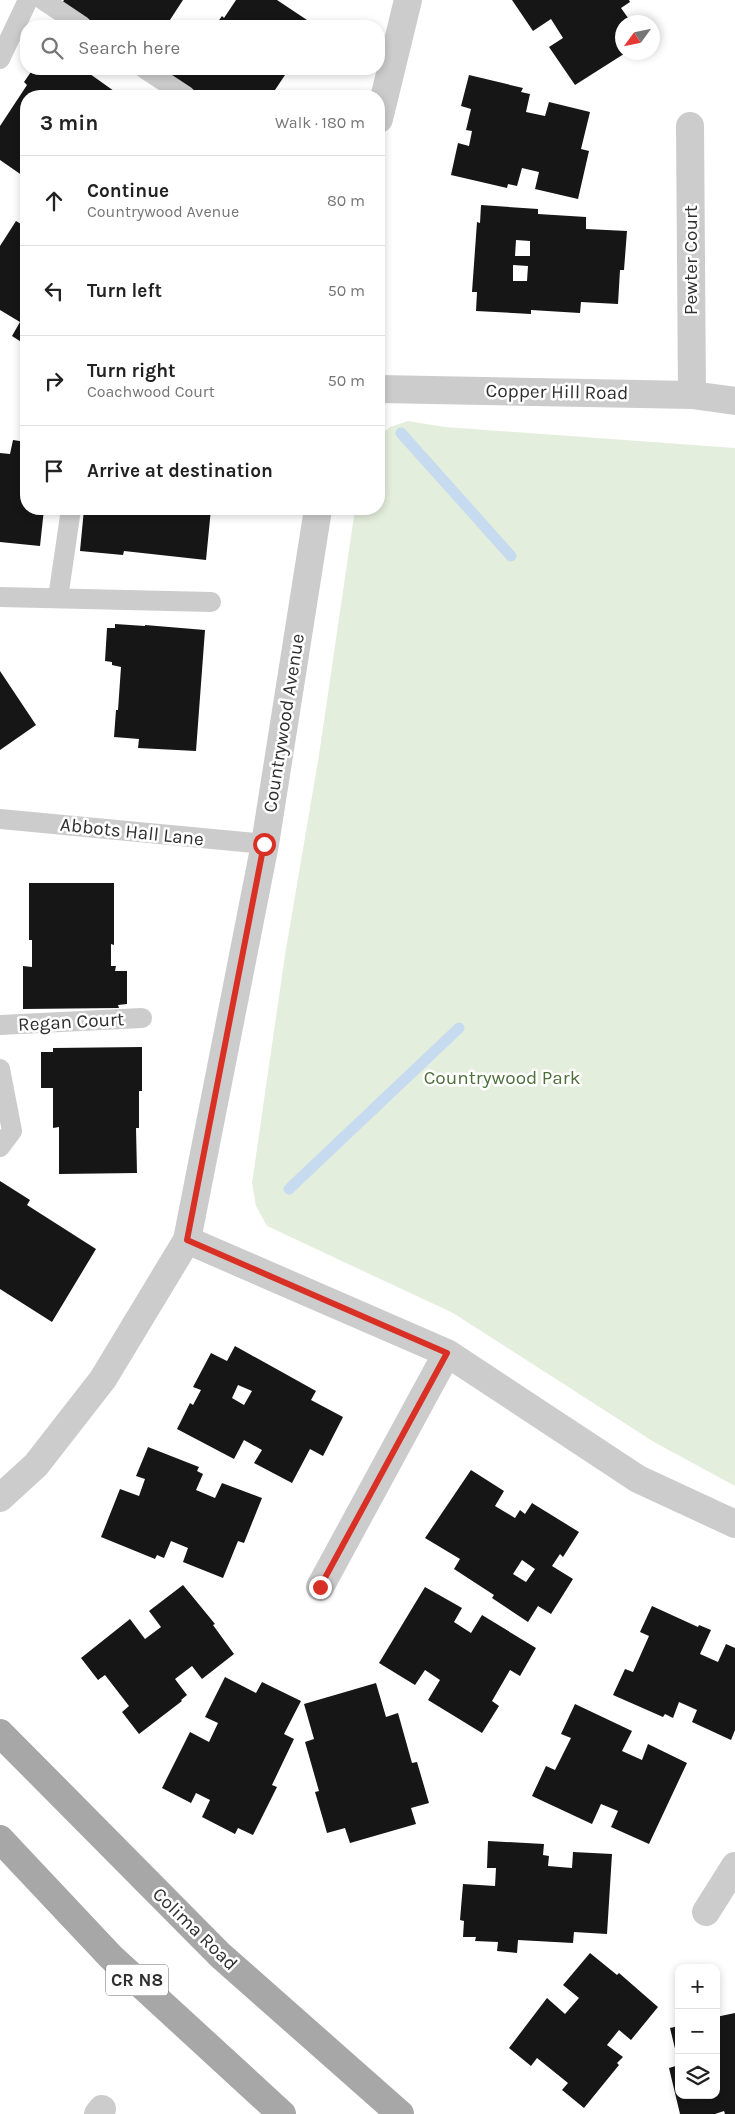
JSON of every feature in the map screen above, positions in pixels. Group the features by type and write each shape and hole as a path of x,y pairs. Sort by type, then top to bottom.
{"main road":[{"name":"Colima Road","path":"0,1733 220,1955 400,2114"},
{"name":"CR N8","path":"0,1839 111,1957 282,2114"}],"street":[{"path":"385,94 408,0"},
{"name":"Pewter Court","path":"690,126 692,395"},
{"name":"Copper Hill Road","path":"385,389 692,395 735,401"},
{"name":"Countrywood Avenue","path":"0,1498 36,1465 102,1379 187,1240 264,844 317,515"},
{"path":"187,1240 447,1353 638,1479 735,1524"},
{"path":"320,1587 447,1353"},
{"path":"706,1912 735,1866"}],"lane":[{"path":"0,59 28,0"},
{"path":"43,0 73,20"},
{"path":"154,75 177,90"},
{"path":"58,598 70,515"},
{"path":"0,597 211,602"},
{"name":"Abbots Hall Lane","path":"0,819 264,844"},
{"name":"Regan Court","path":"0,1026 142,1018"},
{"path":"0,1069 12,1131 0,1147"}],"green space":[{"name":"Countrywood Park","path":"408,421 445,427 735,448 735,1486 654,1442 453,1313 267,1226 256,1206 252,1183 285,955 319,755 354,515 385,515 385,431 390,427"}],"building":[{"path":"64,0 183,0 170,20 83,20 62,3"},
{"path":"236,0 277,0 307,20 219,20 222,16 224,18"},
{"path":"512,0 629,0 630,2 621,8 626,15 615,15 615,60 575,85 549,47 563,38 551,19 533,31"},
{"path":"29,75 91,75 113,90 24,90 27,85 24,82"},
{"path":"169,75 285,75 275,90 188,90"},
{"path":"469,75 523,88 521,92 530,94 526,112 545,116 549,102 590,112 581,149 589,151 578,199 535,189 539,172 522,168 517,186 508,184 507,188 451,175 458,143 469,146 472,131 466,130 471,109 461,106"},
{"path":"20,96 20,174 0,160 0,126"},
{"path":"481,205 538,209 538,214 586,217 586,229 627,231 624,270 620,270 618,304 581,302 580,313 531,310 531,314 476,311 477,292 472,292 477,222 480,223","holes":["516,240 530,241 530,256 515,256","513,265 528,266 527,281 513,281"]},
{"path":"16,221 20,223 20,322 0,310 0,246"},
{"path":"20,322 20,341 12,336"},
{"path":"13,440 20,441 20,515 43,515 40,546 0,542 0,453 10,454"},
{"path":"83,515 210,515 206,560 124,551 123,555 80,551"},
{"path":"115,624 205,630 196,751 138,748 139,739 114,737 121,667 112,665 112,662 105,661 107,628 115,628"},
{"path":"0,671 36,725 0,750"},
{"path":"29,883 114,883 114,945 111,944 111,966 116,966 115,971 127,971 127,1004 118,1005 119,1008 23,1009 23,966 32,967 32,940 29,940"},
{"path":"142,1047 142,1091 139,1091 139,1128 136,1128 137,1173 59,1174 59,1127 53,1128 53,1088 41,1088 41,1052 53,1052 53,1048"},
{"path":"0,1181 30,1200 27,1205 96,1249 52,1322 0,1289"},
{"path":"235,1346 316,1391 311,1400 343,1417 323,1456 310,1449 292,1483 254,1463 262,1450 244,1440 234,1459 177,1429 190,1403 193,1405 201,1390 193,1387 211,1353 227,1361","holes":["238,1385 252,1391 244,1405 232,1398"]},
{"path":"148,1447 199,1467 197,1471 203,1474 196,1490 215,1498 222,1483 262,1498 244,1543 238,1541 223,1578 183,1562 188,1548 171,1541 164,1558 157,1555 155,1559 101,1537 120,1489 139,1496 145,1479 136,1476"},
{"path":"471,1470 504,1491 495,1506 515,1518 520,1510 525,1514 532,1503 579,1532 563,1557 560,1554 552,1566 573,1579 551,1614 538,1606 528,1622 492,1598 494,1595 454,1569 460,1559 425,1538","holes":["522,1560 535,1569 526,1582 513,1574"]},
{"path":"183,1585 215,1624 213,1625 234,1654 202,1679 192,1666 175,1679 187,1695 182,1701 139,1734 122,1712 129,1706 105,1675 98,1680 81,1658 130,1619 145,1639 161,1627 149,1611"},
{"path":"425,1587 462,1608 454,1622 471,1633 482,1615 536,1648 520,1676 510,1670 492,1701 499,1706 482,1733 428,1700 440,1680 425,1670 415,1685 379,1663"},
{"path":"652,1606 698,1627 699,1625 711,1630 700,1654 718,1662 726,1644 735,1648 735,1730 731,1740 692,1722 697,1710 679,1702 673,1718 665,1714 663,1717 613,1695 625,1669 633,1672 649,1636 640,1632"},
{"path":"225,1677 256,1693 262,1682 301,1701 284,1734 294,1739 272,1785 277,1787 253,1835 238,1828 235,1834 202,1817 210,1800 196,1793 191,1803 162,1788 190,1732 209,1742 218,1723 205,1717"},
{"path":"376,1683 386,1717 398,1713 412,1763 417,1762 429,1803 411,1808 416,1824 350,1843 345,1828 327,1833 315,1792 319,1791 305,1742 314,1739 304,1704"},
{"path":"575,1704 632,1731 622,1751 642,1760 648,1744 687,1763 649,1844 611,1827 618,1811 601,1804 592,1824 532,1796 546,1766 555,1770 571,1738 561,1734"},
{"path":"488,1841 544,1844 543,1855 549,1856 548,1866 572,1868 573,1852 612,1854 607,1934 574,1932 573,1943 518,1940 517,1953 497,1951 498,1942 475,1941 476,1937 463,1937 464,1921 460,1920 463,1884 495,1886 496,1868 487,1868"},
{"path":"590,1953 617,1975 619,1973 658,2007 631,2040 619,2030 607,2045 623,2057 617,2063 619,2065 584,2108 562,2090 568,2083 537,2058 531,2066 509,2048 547,1998 565,2014 579,1998 563,1985"},
{"path":"735,2013 735,2114 725,2114 724,2111 715,2114 680,2114 676,2099 720,2099 720,2016"},
{"path":"675,2027 675,2049 670,2028"},
{"path":"675,2066 675,2093 669,2068"}],"waterway":[{"path":"401,433 511,556"},
{"path":"289,1189 459,1028"}],"route":[{"path":"264,844 187,1240 447,1353 320,1587"}]}
